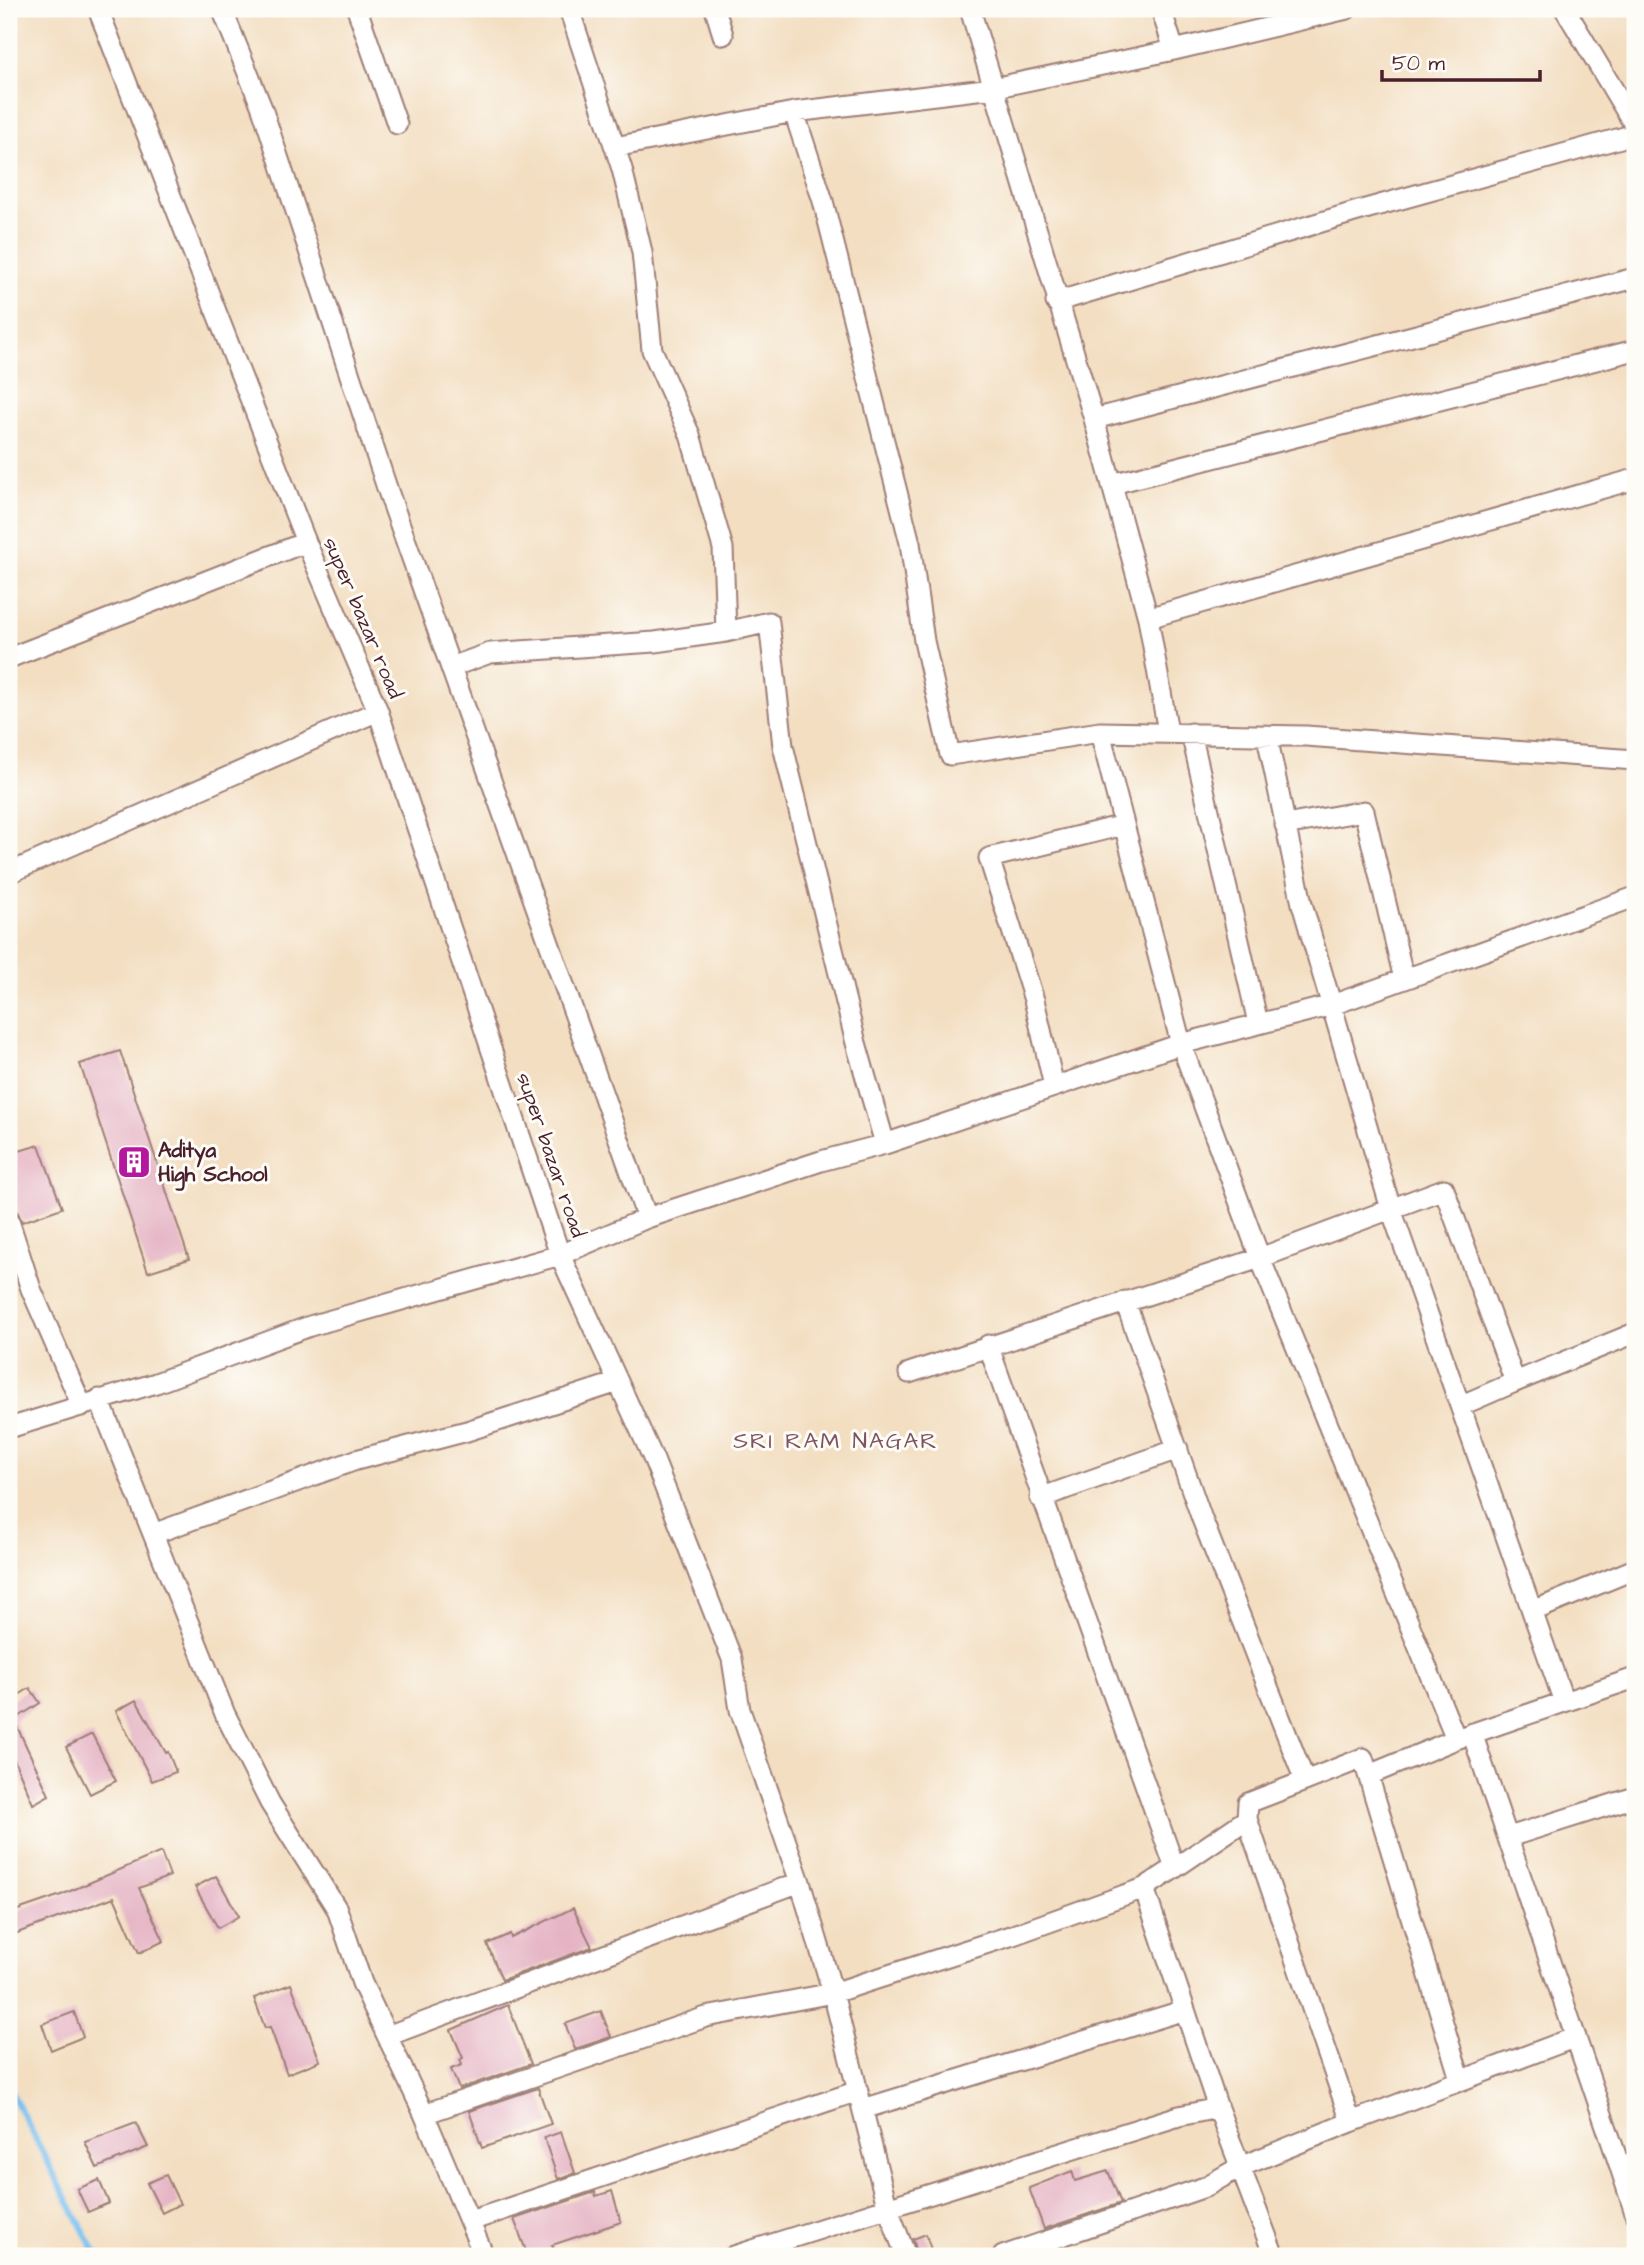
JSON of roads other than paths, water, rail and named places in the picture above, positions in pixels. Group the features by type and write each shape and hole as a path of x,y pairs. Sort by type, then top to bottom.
{"street":[{"name":"super bazar road","path":"98,9 306,542 378,711 561,1255 654,1460 732,1659 740,1710 800,1882 833,1993 887,2206 906,2256"},
{"path":"222,9 262,108 388,491 647,1218"},
{"path":"357,9 397,124"},
{"path":"569,9 615,147 642,252 652,350 690,435 723,548 726,632"},
{"path":"715,9 723,35"},
{"path":"970,9 1056,302 1094,419 1148,618 1168,732"},
{"path":"1161,9 1174,50"},
{"path":"615,147 794,112 993,88 1174,50 1347,9"},
{"path":"1565,9 1635,126"},
{"path":"794,112 823,201 910,543 924,641 950,755 1100,732 1168,732 1437,744 1635,760"},
{"path":"1056,302 1358,211 1635,134"},
{"path":"1094,419 1635,278"},
{"path":"1111,484 1635,350"},
{"path":"1148,618 1635,479"},
{"path":"9,658 306,542"},
{"path":"451,667 490,653 655,642 726,632 769,622 783,746 856,1043 885,1144"},
{"path":"9,873 378,711"},
{"path":"1100,732 1181,1044 1260,1258 1509,1837 1576,2037 1628,2165 1635,2213"},
{"path":"1191,733 1258,1023"},
{"path":"1267,736 1302,904 1391,1209 1564,1702"},
{"path":"1285,825 1364,811 1404,979"},
{"path":"1055,1086 1034,1000 989,858 1124,825"},
{"path":"9,1428 156,1383 310,1326 561,1255 647,1218 821,1161 885,1144 1181,1044 1332,1005 1635,897"},
{"path":"909,1373 1260,1258 1444,1189 1515,1382"},
{"path":"9,1221 31,1289 90,1402 153,1534 225,1714 270,1803 337,1909 362,1983 424,2114 484,2256"},
{"path":"1125,1301 1202,1519 1305,1781"},
{"path":"1462,1405 1635,1333"},
{"path":"988,1345 1175,1868"},
{"path":"153,1534 356,1460 467,1431 618,1382"},
{"path":"1041,1498 1178,1449"},
{"path":"1533,1611 1635,1569"},
{"path":"1369,1775 1464,1736 1635,1678"},
{"path":"1351,2122 1247,1819 1248,1803 1363,1758 1460,2079"},
{"path":"1509,1837 1635,1797"},
{"path":"424,2114 706,2017 833,1993 1013,1935 1144,1888 1247,1819"},
{"path":"387,2036 800,1882"},
{"path":"1144,1888 1218,2108 1274,2256"},
{"path":"470,2221 860,2100 1185,2010"},
{"path":"1003,2256 1205,2187 1240,2167 1351,2122 1576,2037"},
{"path":"734,2256 1179,2116 1218,2108"}],"waterway":[{"path":"9,2088 97,2256"}],"place":[{"name":"Aditya High School","path":"134,1162"}],"district":[{"name":"SRI RAM NAGAR","path":"836,1441"}]}
